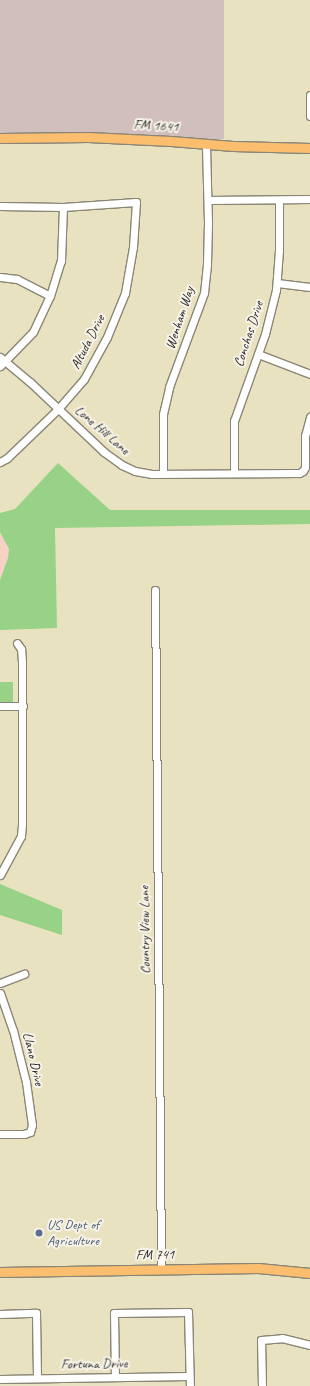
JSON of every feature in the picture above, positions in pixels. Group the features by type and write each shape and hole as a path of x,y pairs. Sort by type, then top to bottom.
{"main road":[{"name":"FM 1641","path":"0,138 96,138 310,148"},
{"name":"FM 741","path":"0,1272 258,1268 310,1273"}],"street":[{"path":"310,95 310,116"},
{"name":"Wenham Way","path":"163,473 163,414 169,387 204,293 207,264 208,200 206,144"},
{"path":"208,200 310,199"},
{"name":"Conchas Drive","path":"234,473 234,421 265,334 277,283 279,250 279,200"},
{"name":"Altuda Drive","path":"0,462 7,458 58,409 84,379 107,336 125,293 133,247 136,202 63,206"},
{"path":"0,206 63,206 61,261 50,296 33,332 3,359 0,366"},
{"path":"0,277 17,279 50,296"},
{"path":"277,283 310,287"},
{"path":"258,354 310,374"},
{"name":"Lone Hill Lane","path":"3,359 104,452 122,465 135,471 152,474 299,473 303,471 304,436 310,417"},
{"name":"Country View Lane","path":"155,590 161,1269"},
{"path":"1,872 21,836 22,824 22,662 21,649 17,643"},
{"path":"0,706 23,706"},
{"path":"0,983 24,974"},
{"name":"Llano Drive","path":"0,993 13,1030 26,1082 32,1125 30,1132 24,1134 0,1134"},
{"path":"115,1377 114,1313 188,1312 190,1386"},
{"path":"0,1314 36,1313 37,1378"},
{"path":"262,1386 261,1340 282,1338 310,1345"},
{"name":"Fortuna Drive","path":"0,1379 189,1376"}],"shaded area":[{"path":"0,0 224,0 224,139 0,139"},
{"path":"0,532 9,549 8,558 0,580"}],"green space":[{"path":"58,463 110,510 310,510 310,524 55,528 57,628 0,630 0,580 8,558 9,549 0,532 0,513 15,509"},
{"path":"0,682 13,682 13,702 0,702"},
{"path":"0,884 62,910 62,935 0,915"}],"place":[{"name":"US Dept of Agriculture","path":"39,1233"}]}
